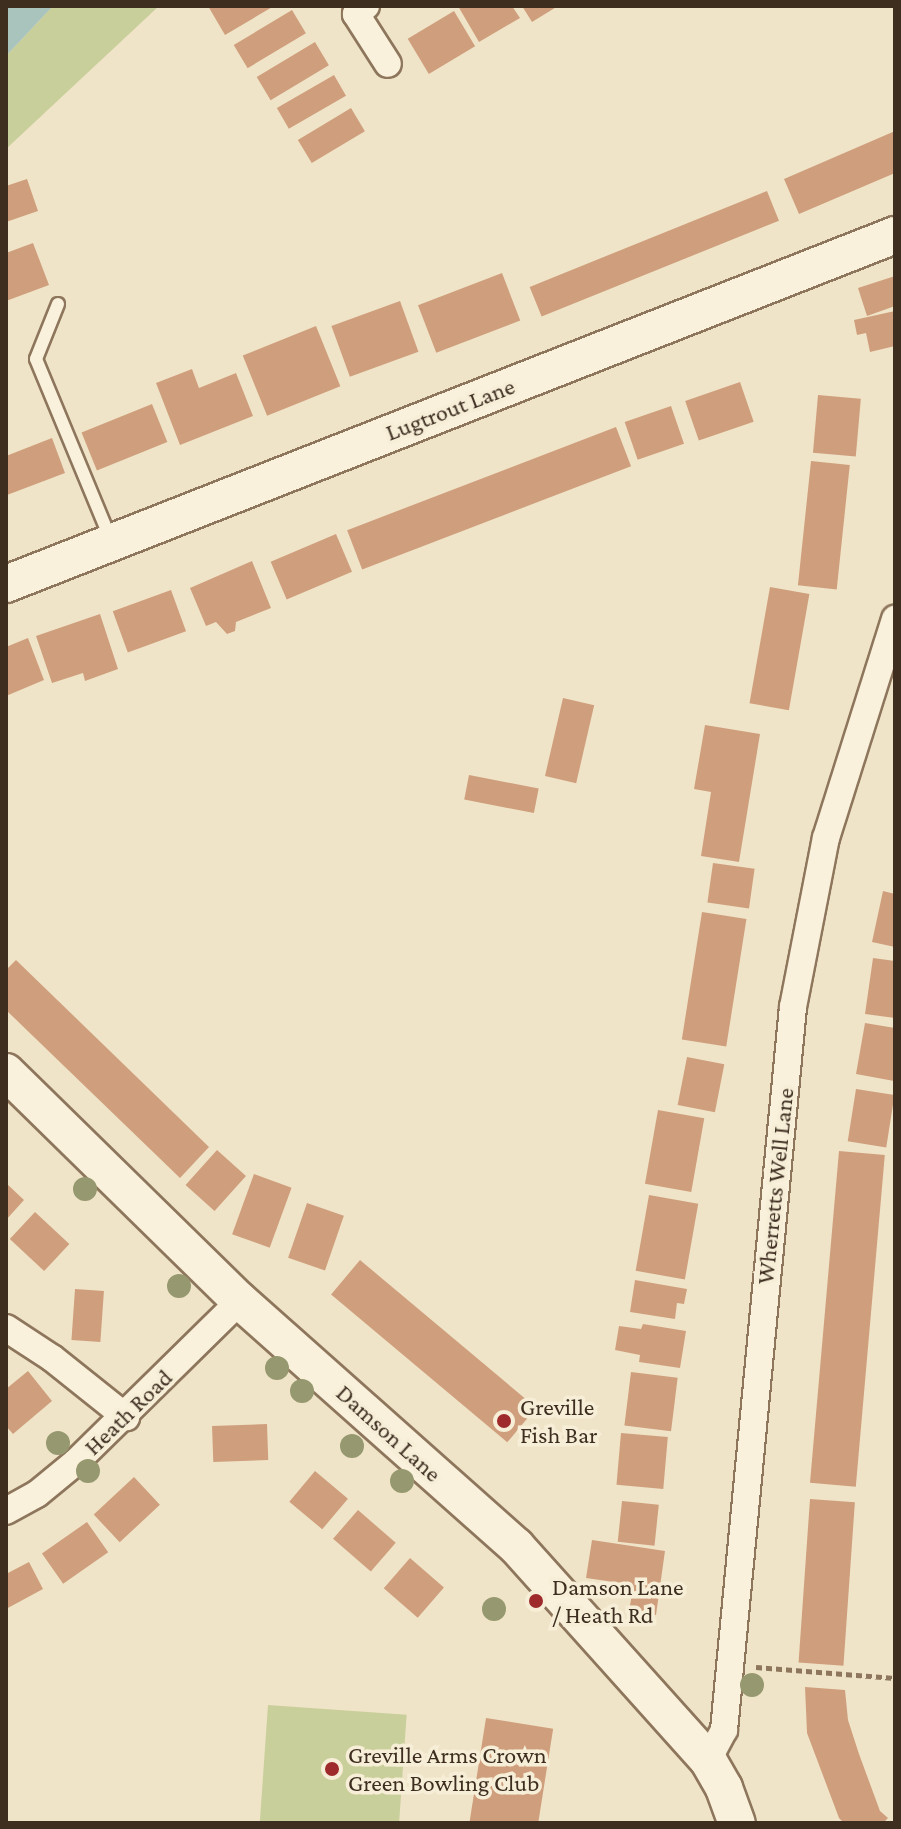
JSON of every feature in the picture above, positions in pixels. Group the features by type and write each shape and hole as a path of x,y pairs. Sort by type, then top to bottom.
{"street":[{"path":"358,9 388,64"},
{"name":"Lugtrout Lane","path":"6,584 895,235"},
{"name":"Wherretts Well Lane","path":"708,1760 724,1730 793,1007 826,838 895,619"},
{"name":"Damson Lane","path":"6,1072 240,1301 516,1546 708,1760 724,1788 737,1823"},
{"name":"Heath Road","path":"6,1511 37,1494 126,1417 240,1301"},
{"path":"6,1328 52,1358 126,1417"}],"lane":[{"path":"58,304 36,359 111,541"}],"path":[{"path":"729,1665 895,1678"}],"green space":[{"path":"53,6 159,6 6,149 6,56"},
{"name":"Greville Arms Crown Green Bowling Club","path":"268,1705 407,1715 399,1823 260,1823"}],"water":[{"path":"6,6 53,6 6,56"}],"building":[{"path":"208,6 274,6 225,35"},
{"path":"458,6 512,6 520,18 479,42"},
{"path":"522,6 558,6 532,22"},
{"path":"292,10 306,33 248,68 234,45"},
{"path":"454,11 475,46 429,74 408,39"},
{"path":"315,42 329,65 271,100 257,77"},
{"path":"334,75 346,96 289,129 277,108"},
{"path":"351,108 365,131 312,163 298,140"},
{"path":"895,131 895,173 799,214 784,179"},
{"path":"27,179 38,211 6,222 6,186"},
{"path":"767,191 779,221 542,317 530,287"},
{"path":"33,243 49,285 6,301 6,253"},
{"path":"502,273 520,321 436,353 418,305"},
{"path":"895,276 895,306 867,316 858,288"},
{"path":"400,301 418,352 350,377 331,326"},
{"path":"895,311 895,346 870,352 866,333 857,335 854,320"},
{"path":"316,326 340,386 267,416 243,356"},
{"path":"192,369 199,388 236,373 253,416 180,445 156,383"},
{"path":"740,382 754,422 699,441 685,401"},
{"path":"818,395 861,399 856,457 813,453"},
{"path":"152,404 167,442 97,470 82,432"},
{"path":"671,406 684,444 638,460 625,422"},
{"path":"616,427 631,466 362,569 347,530"},
{"path":"52,438 65,473 7,495 6,456"},
{"path":"811,461 850,465 837,589 798,585"},
{"path":"336,534 352,572 287,599 271,562"},
{"path":"252,561 271,608 236,622 235,631 227,634 216,622 206,626 190,588"},
{"path":"770,587 809,594 789,710 750,703"},
{"path":"171,590 186,631 128,653 113,611"},
{"path":"100,614 118,669 85,681 83,673 52,683 36,636"},
{"path":"28,638 44,680 6,696 6,647"},
{"path":"563,698 594,705 576,783 545,776"},
{"path":"705,725 760,734 739,862 701,856 711,792 694,789"},
{"path":"469,775 539,789 534,813 464,800"},
{"path":"713,863 755,869 749,908 707,903"},
{"path":"883,891 895,894 895,947 872,942"},
{"path":"702,912 746,919 726,1046 682,1039"},
{"path":"873,958 895,961 895,1018 865,1014"},
{"path":"16,960 209,1147 180,1178 6,1010 6,970"},
{"path":"865,1023 895,1028 894,1081 856,1074"},
{"path":"687,1057 724,1064 715,1112 678,1105"},
{"path":"856,1089 895,1095 886,1147 848,1141"},
{"path":"658,1110 704,1118 691,1192 645,1184"},
{"path":"217,1150 246,1176 215,1211 186,1185"},
{"path":"839,1151 885,1155 856,1487 810,1483"},
{"path":"254,1174 292,1188 270,1248 232,1234"},
{"path":"6,1183 24,1200 6,1220"},
{"path":"649,1195 698,1204 685,1280 636,1271"},
{"path":"307,1203 344,1216 325,1271 288,1258"},
{"path":"35,1212 69,1244 44,1271 10,1239"},
{"path":"360,1260 536,1408 507,1442 331,1294"},
{"path":"635,1280 687,1289 684,1304 677,1303 675,1319 630,1312"},
{"path":"75,1289 104,1291 100,1342 71,1340"},
{"path":"643,1324 686,1331 680,1368 639,1362 640,1355 615,1350 619,1326 641,1329"},
{"path":"28,1371 52,1401 13,1434 6,1426 6,1389"},
{"path":"631,1372 678,1378 671,1431 624,1426"},
{"path":"267,1424 268,1460 213,1462 212,1426"},
{"path":"621,1433 668,1437 663,1489 616,1485"},
{"path":"315,1471 348,1499 322,1529 289,1502"},
{"path":"134,1477 160,1505 120,1542 94,1515"},
{"path":"810,1499 855,1502 843,1666 799,1663"},
{"path":"622,1501 659,1505 655,1546 618,1542"},
{"path":"358,1510 396,1543 371,1571 333,1539"},
{"path":"87,1522 108,1552 63,1584 42,1554"},
{"path":"592,1540 665,1551 656,1615 629,1611 632,1594 612,1591 614,1582 586,1578"},
{"path":"410,1558 444,1588 418,1618 384,1588"},
{"path":"29,1562 43,1589 6,1609 6,1574"},
{"path":"805,1687 845,1690 848,1720 859,1754 880,1811 888,1818 883,1823 844,1823 839,1818 807,1733"},
{"path":"486,1718 553,1729 538,1823 469,1823"}],"place":[{"name":"Greville Fish Bar","path":"504,1421"},
{"name":"Damson Lane / Heath Rd","path":"536,1601"},
{"name":"Greville Arms Crown Green Bowling Club","path":"332,1769"}]}
